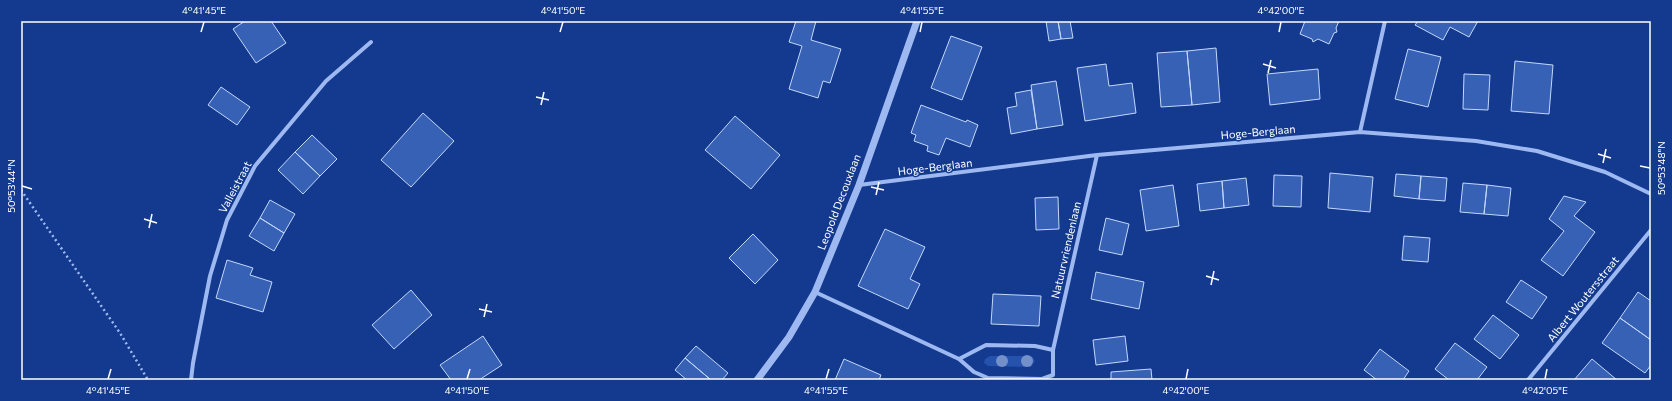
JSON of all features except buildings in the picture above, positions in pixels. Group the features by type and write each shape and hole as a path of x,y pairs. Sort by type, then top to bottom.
{"street":[{"name":"Leopold Decouxlaan","path":"758,380 790,337 815,292 859,185 917,21"},
{"path":"1360,132 1385,21"},
{"name":"Valleistraat","path":"191,380 210,276 227,220 255,166 326,81 371,42"},
{"name":"Hoge-Berglaan","path":"859,185 1098,155 1360,132 1476,141 1537,151 1605,172 1651,194"},
{"name":"Natuurvriendenlaan","path":"815,292 959,359 974,372 988,378 1042,380 1053,375 1053,350 1098,155"},
{"name":"Albert Woutersstraat","path":"1528,380 1651,230"},
{"path":"959,359 986,345 1035,346 1053,350"}],"path":[{"path":"21,190 120,334 148,380"}],"shaded area":[{"path":"990,356 1030,356 1033,357 1035,361 1031,367 988,366 984,363 985,359"}]}
